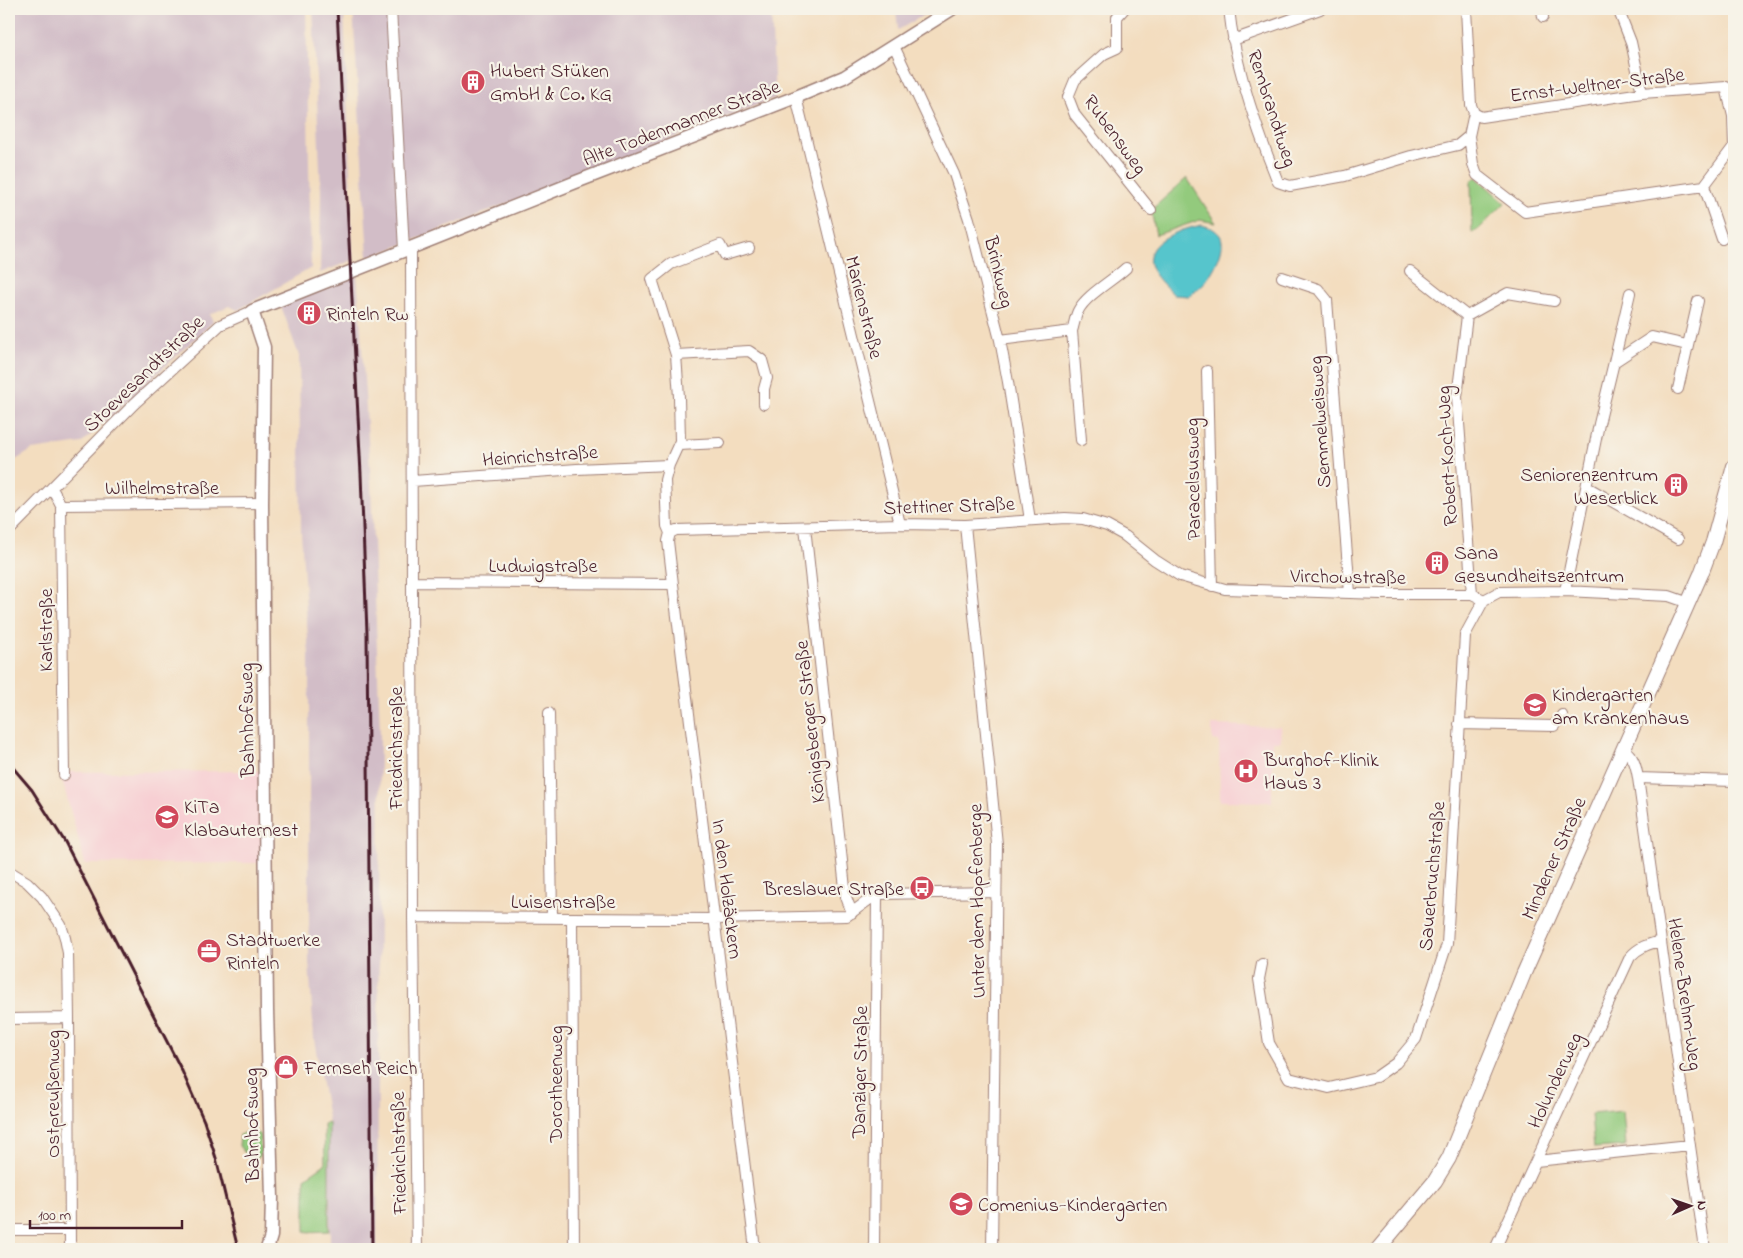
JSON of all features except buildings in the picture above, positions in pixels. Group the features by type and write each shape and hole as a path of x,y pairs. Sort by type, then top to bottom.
{"main road":[{"name":"Mindener Straße","path":"1378,1249 1435,1181 1448,1158 1481,1082 1524,973 1689,603 1714,542 1734,466"}],"street":[{"name":"Friedrichstraße","path":"391,9 408,248 413,481 413,917 417,1249"},
{"name":"Alte Todenmanner Straße","path":"408,248 844,77 952,9"},
{"name":"Rubensweg","path":"1124,9 1117,17 1117,48 1104,54 1075,80 1068,98 1075,115 1152,210"},
{"name":"Rembrandtweg","path":"1229,9 1233,40 1261,140 1278,182 1290,186 1345,176 1411,156 1458,145 1469,136"},
{"path":"1233,40 1320,9"},
{"path":"1466,9 1471,105 1474,113 1469,136 1473,164 1477,175 1525,212 1704,186 1722,239"},
{"path":"1618,9 1631,42 1642,93"},
{"name":"Brinkweg","path":"894,46 954,174 969,219 1000,340 1016,419 1030,520"},
{"name":"Ernst-Weltner-Straße","path":"1474,113 1481,117 1642,93 1726,87 1733,116 1734,146 1704,186"},
{"name":"Marienstraße","path":"796,97 900,524"},
{"path":"1458,145 1471,152"},
{"path":"669,465 679,445 679,397 676,355 652,279 671,264 720,245 724,255 749,248"},
{"name":"Stoevesandtstraße","path":"9,531 134,404 220,326 252,311 408,248"},
{"path":"1081,440 1072,331 1078,311 1088,299 1126,268"},
{"path":"1410,271 1467,316 1508,293 1554,301"},
{"name":"Semmelweisweg","path":"1282,277 1318,289 1327,300 1350,593"},
{"path":"1565,591 1586,487 1630,293"},
{"path":"1678,389 1698,301"},
{"name":"Bahnhofsweg","path":"252,311 264,347 262,503 267,1002 272,1209 271,1236 267,1249"},
{"name":"Robert-Koch-Weg","path":"1467,316 1457,397 1472,594"},
{"path":"1000,340 1072,331"},
{"path":"1614,362 1652,337 1687,345"},
{"path":"676,355 749,351 762,360 768,378 764,389 764,404"},
{"name":"Paracelsusweg","path":"1207,371 1212,586"},
{"path":"679,445 720,443"},
{"name":"Heinrichstraße","path":"413,481 577,469 669,465"},
{"name":"In den Holzäckern","path":"669,465 666,480 667,526 670,533 668,542 755,1249"},
{"path":"1586,487 1678,539"},
{"name":"Karlstraße","path":"52,488 61,505 64,775"},
{"name":"Wilhelmstraße","path":"61,505 262,503"},
{"name":"Stettiner Straße","path":"670,533 676,530 900,524 965,525 1065,518 1082,519 1107,526 1125,536 1155,560 1180,576 1212,586"},
{"name":"Unter dem Hopfenberge","path":"965,525 997,844 992,1249"},
{"name":"Königsberger Straße","path":"805,527 846,897 852,913"},
{"name":"Ludwigstraße","path":"412,582 673,584"},
{"name":"Virchowstraße","path":"1212,586 1242,591 1472,594 1484,600"},
{"path":"1484,600 1499,592 1565,591 1669,596 1689,603"},
{"name":"Sauerbruchstraße","path":"1262,964 1259,979 1269,1043 1289,1078 1329,1088 1376,1077 1396,1063 1416,1039 1447,944 1465,635 1484,600"},
{"path":"549,714 552,918"},
{"path":"1460,724 1554,726 1562,715"},
{"name":"Helene-Brehm-Weg","path":"1624,749 1629,753 1636,766 1638,778 1705,1249"},
{"path":"1638,778 1734,781"},
{"name":"Ostpreußenweg","path":"9,871 27,882 42,897 57,919 65,938 68,953 70,1249"},
{"path":"714,919 847,916 877,894 996,892"},
{"name":"Danziger Straße","path":"874,1249 877,894"},
{"name":"Luisenstraße","path":"413,917 714,919"},
{"name":"Dorotheenweg","path":"572,919 574,1249"},
{"name":"Holunderweg","path":"1494,1249 1630,956 1636,949 1661,940"},
{"path":"9,1019 69,1018"},
{"path":"1536,1161 1690,1145"},
{"path":"9,1230 70,1230"}],"shaded area":[{"path":"9,9 306,9 311,268 238,310 229,306 210,314 213,322 82,443 32,450 9,464"},
{"path":"313,9 344,9 353,260 320,273 321,192"},
{"path":"353,9 771,9 775,98 368,258"},
{"path":"896,9 934,9 898,30"},
{"path":"357,274 371,484 380,733 377,1249 330,1249 329,1123 314,1039 309,962 309,655 301,532 299,356 280,303"},
{"name":"Burghof-Klinik Haus 3","path":"1212,725 1280,727 1281,741 1272,741 1272,802 1220,801 1219,741 1212,740"},
{"name":"KiTa Klabauternest","path":"263,771 263,863 85,864 60,772"}],"green space":[{"path":"1476,177 1505,203 1479,229 1472,233 1471,182"},
{"path":"1187,178 1216,223 1200,220 1156,235 1151,210"},
{"path":"1623,1111 1626,1146 1594,1148 1591,1114"},
{"path":"329,1123 329,1231 305,1232 305,1178 325,1164 324,1124"},
{"path":"249,1130 260,1135 261,1155 258,1158 245,1153 239,1146 240,1135"}],"water":[{"path":"1202,225 1215,230 1219,234 1222,239 1221,252 1215,266 1202,285 1189,296 1174,295 1160,281 1151,268 1150,255 1153,248 1167,237"}],"railway":[{"path":"337,9 361,474 367,633 372,1249"},
{"path":"9,763 32,790 65,842 182,1071 204,1121 216,1158 238,1249"}],"place":[{"name":"Hubert Stüken GmbH & Co. KG","path":"473,82"},
{"name":"Rinteln Rw","path":"309,313"},
{"name":"Seniorenzentrum Weserblick","path":"1676,485"},
{"name":"Sana Gesundheitszentrum","path":"1437,563"},
{"name":"Kindergarten am Krankenhaus","path":"1535,705"},
{"name":"Burghof-Klinik Haus 3","path":"1246,771"},
{"name":"KiTa Klabauternest","path":"167,817"},
{"name":"Breslauer Straße","path":"922,888"},
{"name":"Stadtwerke Rinteln","path":"209,951"},
{"name":"Fernseh Reich","path":"286,1067"},
{"name":"Comenius-Kindergarten","path":"961,1204"}]}
